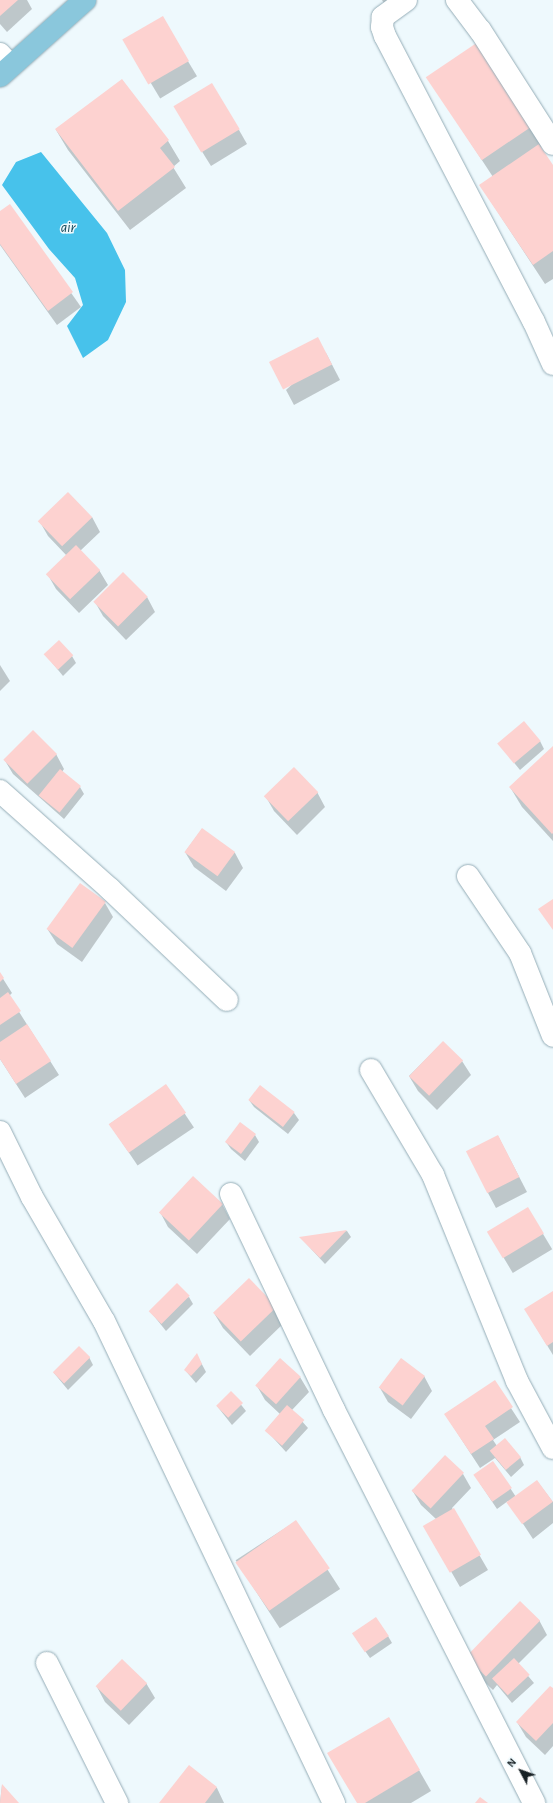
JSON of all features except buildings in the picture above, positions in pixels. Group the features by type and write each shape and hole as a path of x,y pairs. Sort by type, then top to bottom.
{"main road":[{"path":"3,65 85,0"}],"street":[{"path":"406,0 384,17 382,27 385,36 534,322 553,364"},
{"path":"457,0 480,30 553,144"},
{"path":"0,791 110,889 227,1000"},
{"path":"468,876 520,953 553,1036"},
{"path":"371,1070 433,1175 517,1381 553,1448"},
{"path":"0,1132 32,1197 104,1321 334,1803"},
{"path":"231,1194 334,1410 534,1803"},
{"path":"48,1663 118,1803"}],"water":[{"name":"air","path":"41,152 107,233 125,270 126,302 108,340 83,358 67,326 83,305 75,278 49,249 2,185 16,162"}]}
